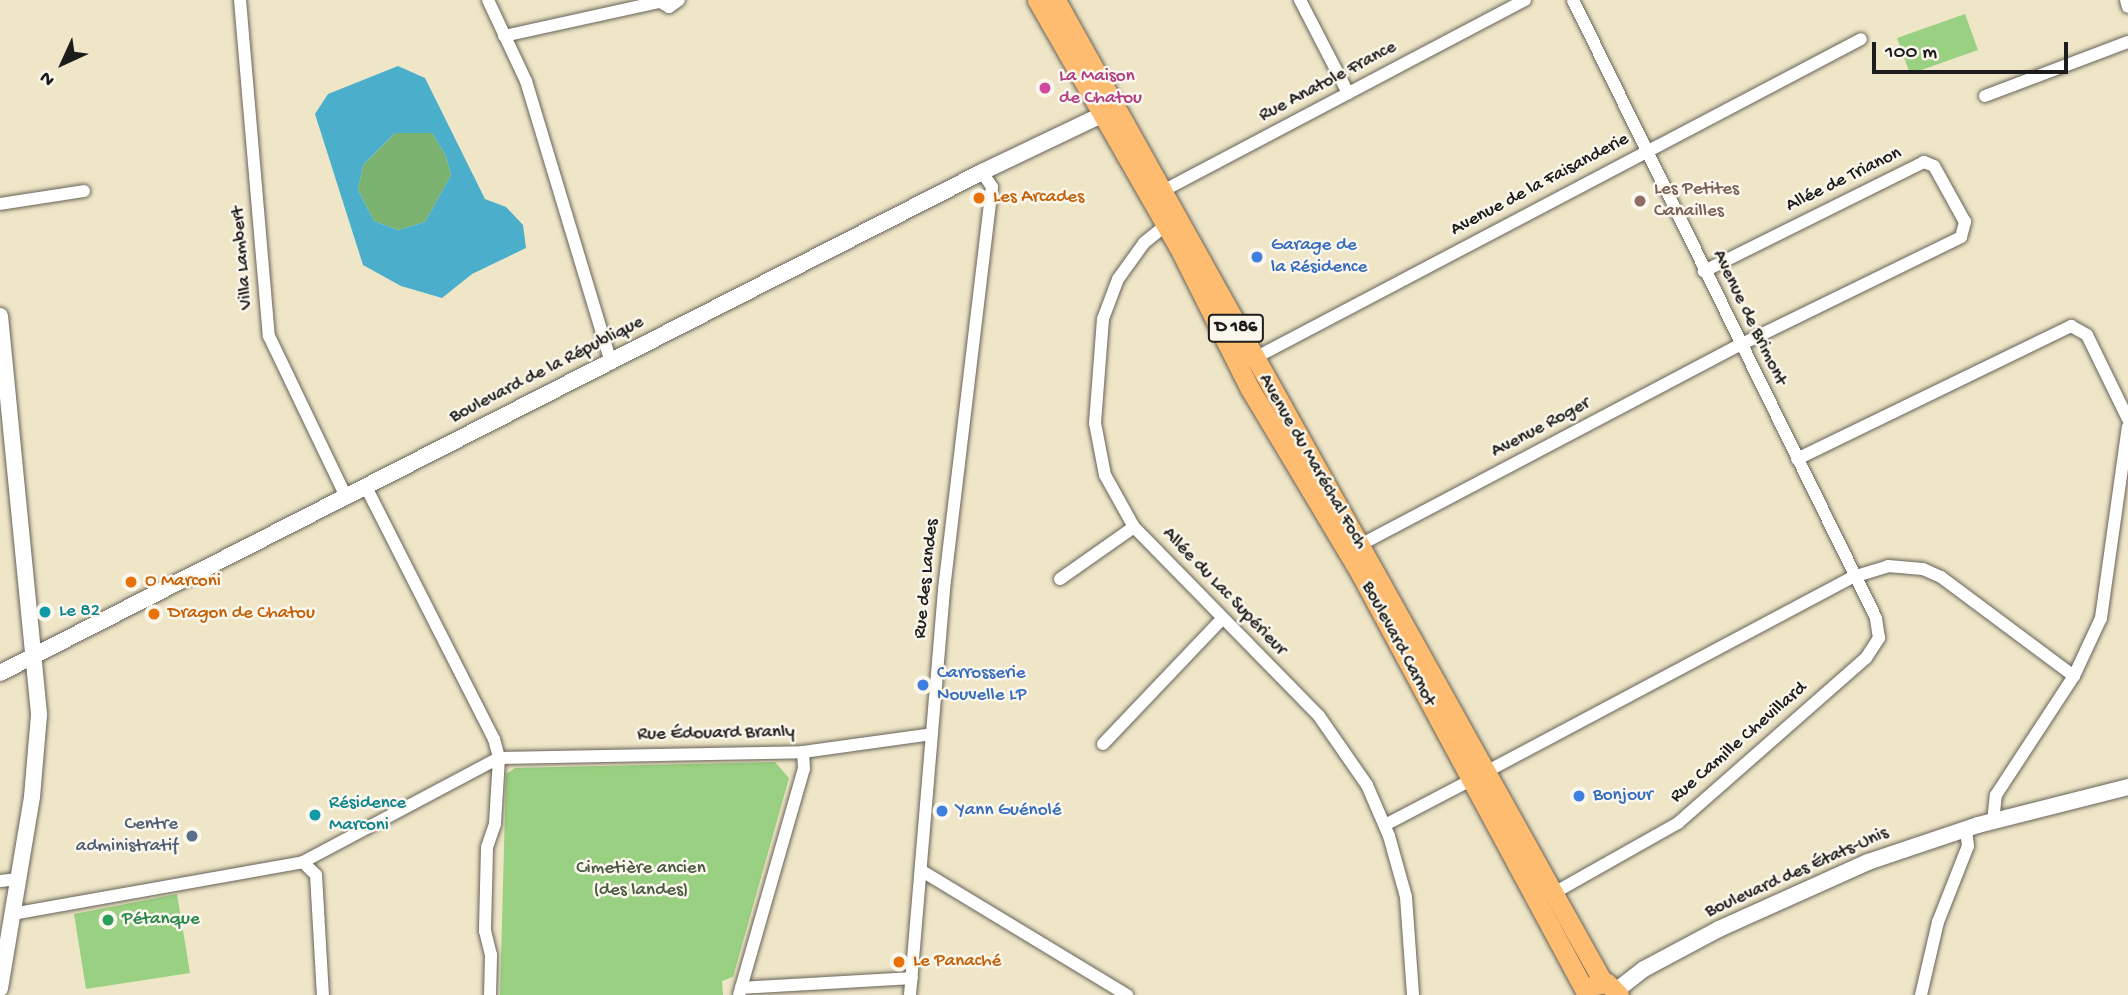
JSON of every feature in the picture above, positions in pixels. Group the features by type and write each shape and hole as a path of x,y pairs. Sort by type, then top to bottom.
{"main road":[{"name":"D 186","path":"1037,0 1108,112 1135,146 1155,194"},
{"name":"D 186","path":"1056,0 1108,112"},
{"name":"Boulevard Carnot","path":"1108,112 1171,221 1245,363 1354,549 1478,776 1602,991"},
{"name":"D 186","path":"1478,776 1552,894 1602,991"}],"street":[{"name":"Villa Lambert","path":"240,0 269,336 346,497"},
{"path":"488,0 526,81 611,363"},
{"path":"504,36 657,1 669,7 679,0"},
{"path":"1300,0 1348,93"},
{"name":"Rue Anatole France","path":"1155,194 1525,0"},
{"name":"Avenue de Brimont","path":"1573,0 1853,577"},
{"path":"2126,0 2128,7"},
{"name":"Avenue de la Faisanderie","path":"1245,363 1861,39"},
{"path":"1984,96 2128,42"},
{"name":"Boulevard de la République","path":"0,673 34,653 611,363 982,172 1108,112"},
{"name":"Allée de Trianon","path":"1704,271 1924,162 1934,166 1965,222 1961,237 1740,345"},
{"name":"Rue des Landes","path":"910,995 932,733 992,187 982,172"},
{"path":"0,204 84,191"},
{"name":"Allée du Lac Supérieur","path":"1171,221 1118,279 1108,299 1100,344 1097,439 1113,494 1134,527 1339,740 1385,825 1406,897 1413,995"},
{"path":"0,316 34,653 37,737 19,879 0,988"},
{"path":"1797,459 2071,326 2087,335 2128,419"},
{"name":"Avenue Roger","path":"1354,549 1740,345"},
{"path":"1993,822 1996,794 2074,676 2101,618 2128,427"},
{"path":"366,487 494,739 499,758 495,824 486,847 485,931 491,955 490,995"},
{"path":"1060,579 1134,527"},
{"path":"1385,825 1853,577 1888,566 1923,569 1959,588 2074,676"},
{"name":"Rue Camille Chevillard","path":"1552,894 1664,833 1866,657 1880,638 1876,618 1853,577"},
{"path":"1103,744 1222,619"},
{"name":"Rue Édouard Branly","path":"499,758 803,752 932,733"},
{"path":"803,752 804,769 740,991 912,978"},
{"path":"12,914 303,862 499,758"},
{"name":"Boulevard des États-Unis","path":"1602,991 1792,894 1868,862 1966,829 2128,787"},
{"path":"1921,995 1938,922 1968,846 1966,829"},
{"path":"303,862 316,875 323,995"},
{"path":"922,871 1127,995"},
{"path":"0,881 19,879"}],"green space":[{"path":"1965,14 1978,50 1910,74 1897,38"},
{"path":"395,133 432,133 446,156 451,175 425,222 398,230 374,221 358,190 363,165"},
{"name":"Cimetière ancien (des landes)","path":"775,762 789,778 733,977 722,981 723,995 500,995 506,774 515,768"},
{"path":"177,894 190,973 86,989 74,914"}],"water":[{"path":"398,66 425,78 485,199 506,207 523,225 526,248 472,274 442,298 401,286 363,265 315,114 328,94","holes":["395,133 432,133 446,156 451,175 425,222 398,230 374,221 358,190 363,165"]}],"place":[{"name":"La Maison de Chatou","path":"1045,88"},
{"name":"Les Arcades","path":"979,198"},
{"name":"Les Petites Canailles","path":"1640,201"},
{"name":"Garage de la Résidence","path":"1257,257"},
{"name":"O Marconi","path":"131,582"},
{"name":"Le 82","path":"45,612"},
{"name":"Dragon de Chatou","path":"154,614"},
{"name":"Carrosserie Nouvelle LP","path":"923,685"},
{"name":"Bonjour","path":"1579,796"},
{"name":"Yann Guénolé","path":"942,811"},
{"name":"Résidence Marconi","path":"315,815"},
{"name":"Centre administratif","path":"192,836"},
{"name":"Pétanque","path":"108,920"},
{"name":"Le Panaché","path":"899,962"}]}
